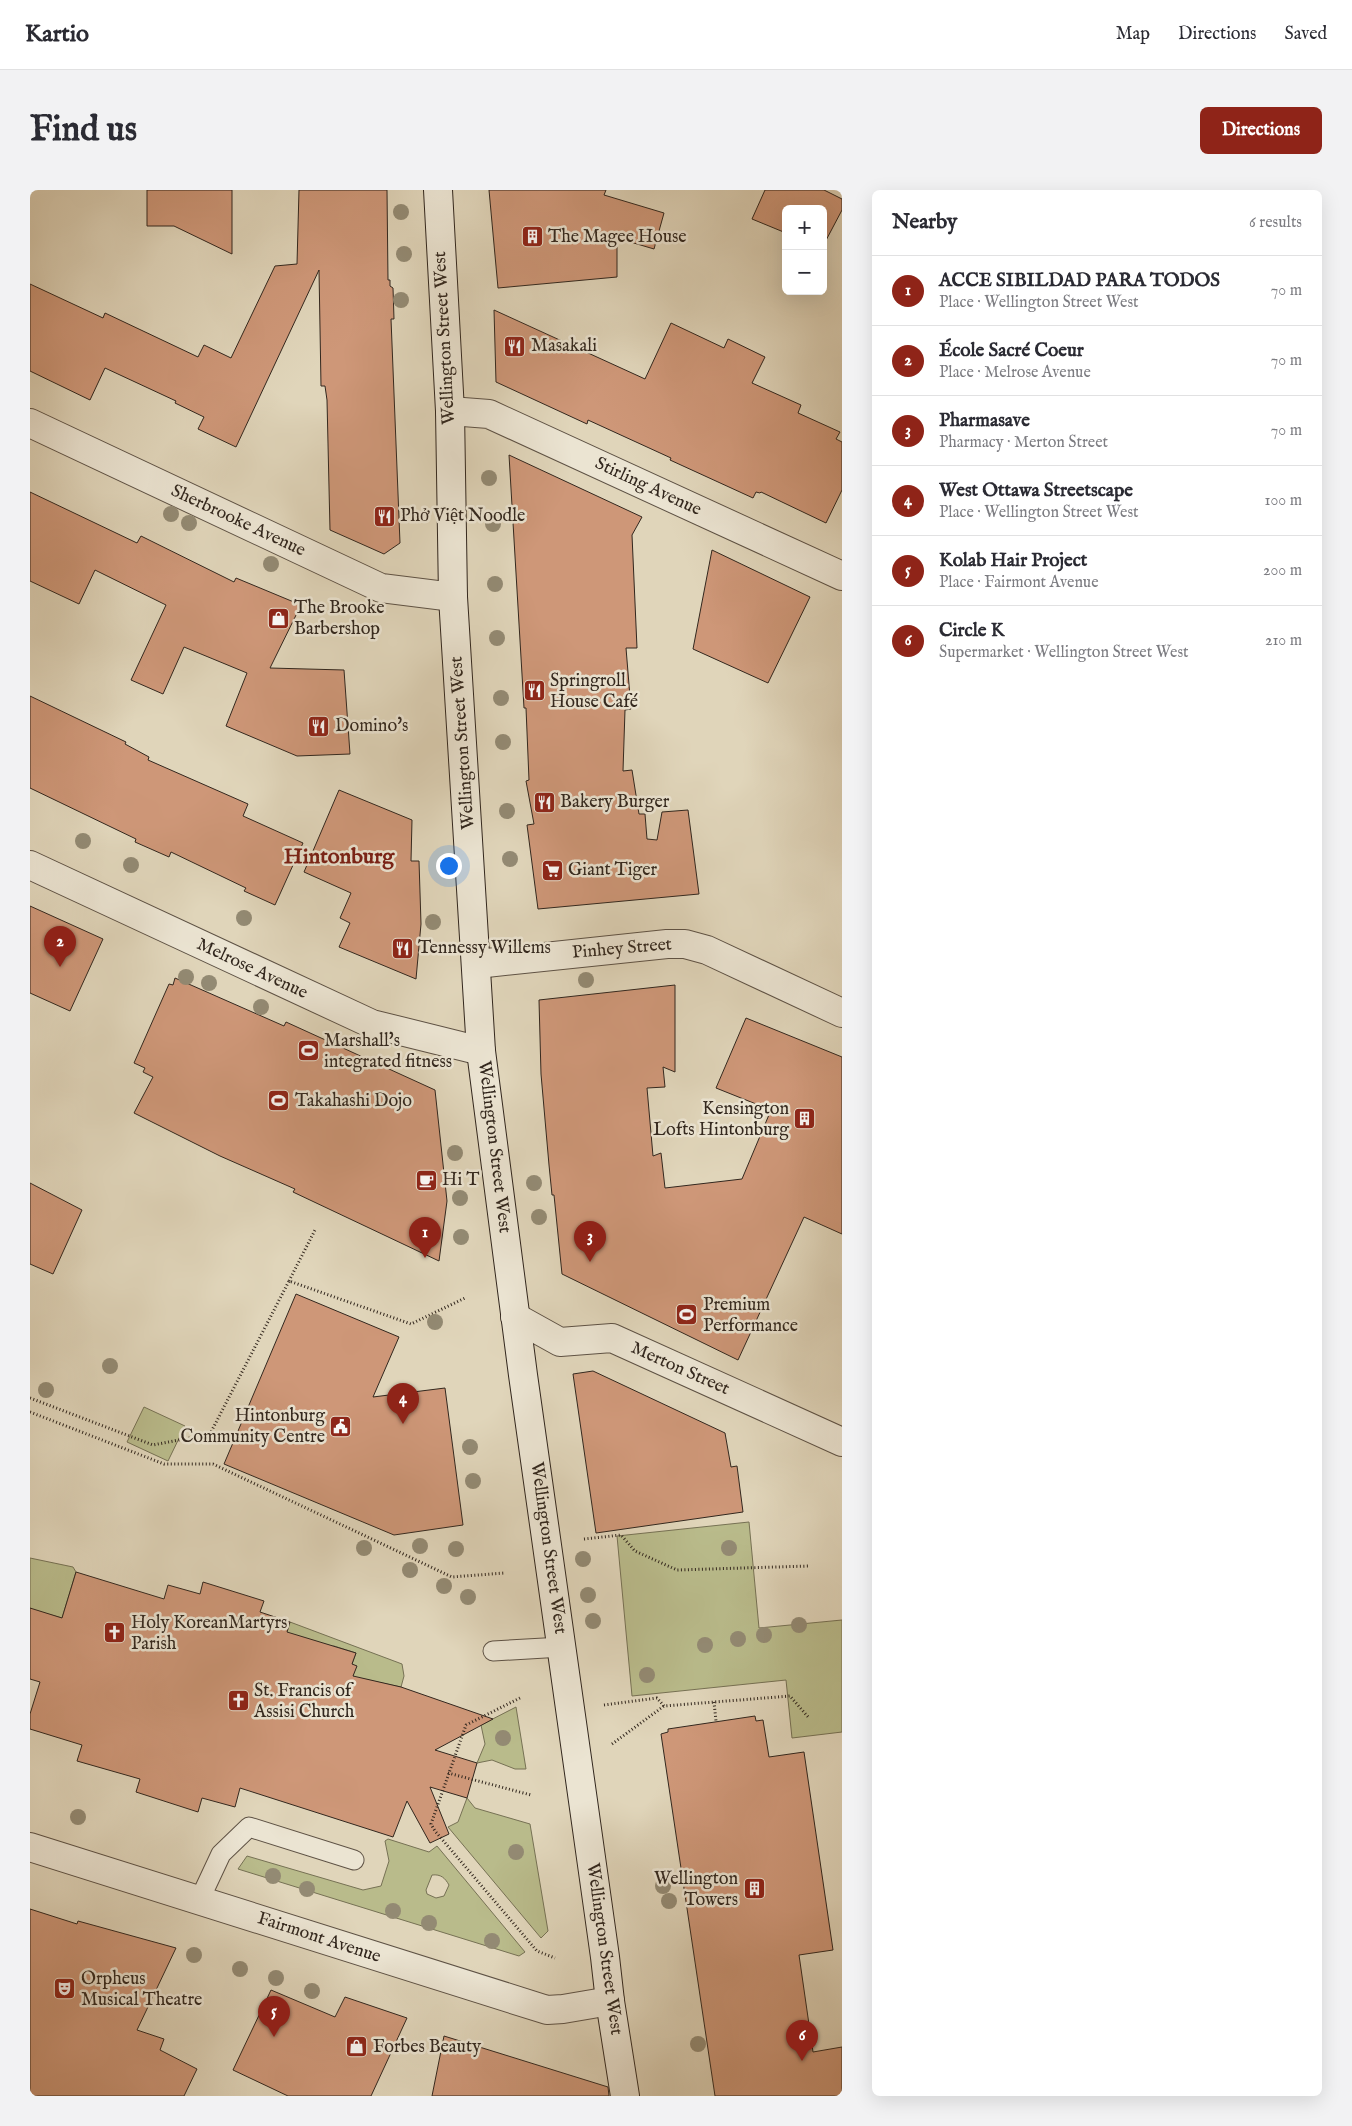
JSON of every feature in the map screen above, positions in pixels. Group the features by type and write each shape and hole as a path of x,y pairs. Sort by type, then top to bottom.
{"street":[{"name":"Wellington Street West","path":"438,190 450,412 453,597 481,1051 610,2001 625,2096"},
{"name":"Stirling Avenue","path":"450,412 490,414 842,576"},
{"name":"Sherbrooke Avenue","path":"30,423 381,588 453,597"},
{"name":"Melrose Avenue","path":"30,864 372,1024 481,1051"},
{"name":"Pinhey Street","path":"477,964 658,945 685,944 707,950 842,1013"},
{"name":"Merton Street","path":"516,1317 560,1342 612,1338 842,1442"},
{"name":"Fairmont Avenue","path":"30,1847 547,2010 610,2001"}],"lane":[{"path":"493,1651 562,1647"},
{"path":"199,1901 221,1854 249,1827 354,1860"}],"path":[{"path":"30,1398 153,1445 210,1434 316,1228"},
{"path":"289,1281 411,1324 464,1298"},
{"path":"30,1412 164,1464 213,1464 452,1577 504,1573"},
{"path":"584,1539 621,1536 635,1551 677,1570 809,1566"},
{"path":"612,1744 664,1706 790,1696 809,1718"},
{"path":"520,1698 466,1725 431,1824 537,1951 556,1958"},
{"path":"600,1705 657,1698 664,1706"},
{"path":"714,1702 716,1721"},
{"path":"448,1773 531,1795"}],"green space":[{"path":"144,1407 185,1426 168,1461 127,1442"},
{"path":"749,1522 759,1628 842,1620 842,1732 792,1738 786,1680 632,1696 617,1536"},
{"path":"30,1558 73,1567 76,1572 62,1618 30,1609"},
{"path":"290,1622 402,1664 404,1676 401,1687 353,1677 352,1664 356,1653 334,1646 280,1655"},
{"path":"516,1707 526,1769 515,1769 492,1760 477,1763 485,1744 481,1725"},
{"path":"467,1798 475,1808 530,1824 548,1931 541,1938 448,1827 458,1822"},
{"path":"388,1839 429,1852 437,1846 525,1952 519,1956 238,1869 247,1856 363,1890 381,1886 389,1861 385,1841","holes":["432,1875 442,1877 449,1885 444,1896 436,1898 427,1894 426,1890"]}],"building":[{"path":"147,190 232,190 232,254 174,226 147,226"},
{"path":"299,190 387,190 388,280 390,280 390,286 393,288 394,319 391,319 400,543 384,554 330,530 327,400 325,386 321,386 319,270 236,447 198,429 204,417 175,403 176,401 105,368 90,400 30,371 30,284 103,318 105,313 198,357 204,345 231,358 275,266 297,264"},
{"path":"489,190 606,190 604,195 664,213 654,249 617,238 617,277 498,288"},
{"path":"765,190 824,190 842,199 842,210 827,238 827,205 782,205 782,231 752,219"},
{"path":"494,310 645,379 671,323 724,348 728,339 765,357 752,383 801,405 798,413 840,432 836,439 842,442 842,490 826,523 761,492 756,492 753,498 588,420 587,424 496,382"},
{"path":"509,455 642,517 632,535 637,648 626,648 631,709 625,710 623,771 632,770 639,814 645,814 647,839 657,840 662,812 688,810 699,894 538,909 527,825 534,824 526,781 529,780 526,708 524,708"},
{"path":"30,492 137,543 141,536 234,582 236,578 301,605 270,668 344,670 350,754 297,756 226,726 247,673 184,647 163,694 131,680 166,605 95,570 79,604 30,581"},
{"path":"712,550 810,597 768,683 693,649"},
{"path":"30,696 126,742 125,744 149,757 148,760 248,804 243,816 303,843 275,905 244,891 246,888 171,852 169,857 135,842 136,839 30,788"},
{"path":"339,790 412,820 411,861 419,861 421,924 416,979 339,947 350,923 340,918 351,893 304,872"},
{"path":"30,906 103,939 70,1011 30,993"},
{"path":"175,978 284,1026 286,1022 435,1090 447,1201 439,1261 293,1192 295,1189 220,1156 134,1113 153,1077 143,1072 145,1068 134,1063 169,984 173,985"},
{"path":"675,985 675,1072 663,1067 665,1087 647,1088 653,1156 661,1153 665,1188 742,1179 771,1110 716,1088 746,1018 842,1057 842,1234 804,1217 738,1360 562,1274 554,1195 552,1195 541,1074 539,1000"},
{"path":"30,1183 82,1210 53,1274 30,1264"},
{"name":"Hintonburg Community Centre","path":"296,1294 399,1337 373,1397 445,1388 463,1525 394,1535 224,1464"},
{"path":"593,1371 725,1433 731,1467 737,1466 743,1512 596,1533 573,1374"},
{"name":"St. Francis of Assisi Church","path":"76,1572 164,1599 168,1585 200,1594 203,1582 264,1601 260,1612 290,1622 287,1632 356,1653 352,1664 357,1666 353,1676 401,1687 493,1719 435,1750 477,1763 467,1798 430,1787 449,1834 430,1843 407,1801 393,1837 240,1788 235,1807 202,1798 198,1812 136,1792 140,1779 77,1761 82,1745 30,1729 30,1714 40,1682 30,1679 30,1608 62,1618"},
{"name":"Wellington Towers","path":"755,1716 756,1721 763,1720 769,1757 804,1752 833,1950 799,1955 813,2052 842,2047 842,2096 715,2096 661,1734 668,1732 668,1729"},
{"path":"30,1909 77,1924 78,1921 176,1948 137,2030 164,2039 160,2050 197,2069 184,2096 30,2096"},
{"path":"271,1990 335,2017 345,1997 407,2018 371,2096 288,2096 233,2070"},
{"path":"444,2036 608,2087 609,2096 432,2096"}],"place":[{"name":"The Magee House","path":"532,237"},
{"name":"Masakali","path":"515,346"},
{"name":"Phở Việt Noodle","path":"384,516"},
{"name":"The Brooke Barbershop","path":"278,618"},
{"name":"Springroll House Café","path":"534,691"},
{"name":"Domino's","path":"319,726"},
{"name":"Bakery Burger","path":"544,802"},
{"name":"Giant Tiger","path":"552,870"},
{"name":"Tennessy Willems","path":"402,948"},
{"name":"École Sacré Coeur","path":"60,967"},
{"name":"Marshall's integrated fitness","path":"308,1051"},
{"name":"Takahashi Dojo","path":"279,1101"},
{"name":"Kensington Lofts Hintonburg","path":"805,1119"},
{"name":"Hi T","path":"426,1180"},
{"name":"ACCE SIBILDAD PARA TODOS","path":"425,1258"},
{"name":"Pharmasave","path":"590,1262"},
{"name":"Premium Performance","path":"687,1315"},
{"name":"West Ottawa Streetscape","path":"403,1424"},
{"name":"Hintonburg Community Centre","path":"341,1426"},
{"name":"Holy KoreanMartyrs Parish","path":"115,1633"},
{"name":"St. Francis of Assisi Church","path":"238,1701"},
{"name":"Wellington Towers","path":"754,1889"},
{"name":"Orpheus Musical Theatre","path":"65,1989"},
{"name":"Kolab Hair Project","path":"274,2037"},
{"name":"Forbes Beauty","path":"357,2047"},
{"name":"Circle K","path":"802,2061"}],"district":[{"name":"Hintonburg","path":"339,857"}]}
